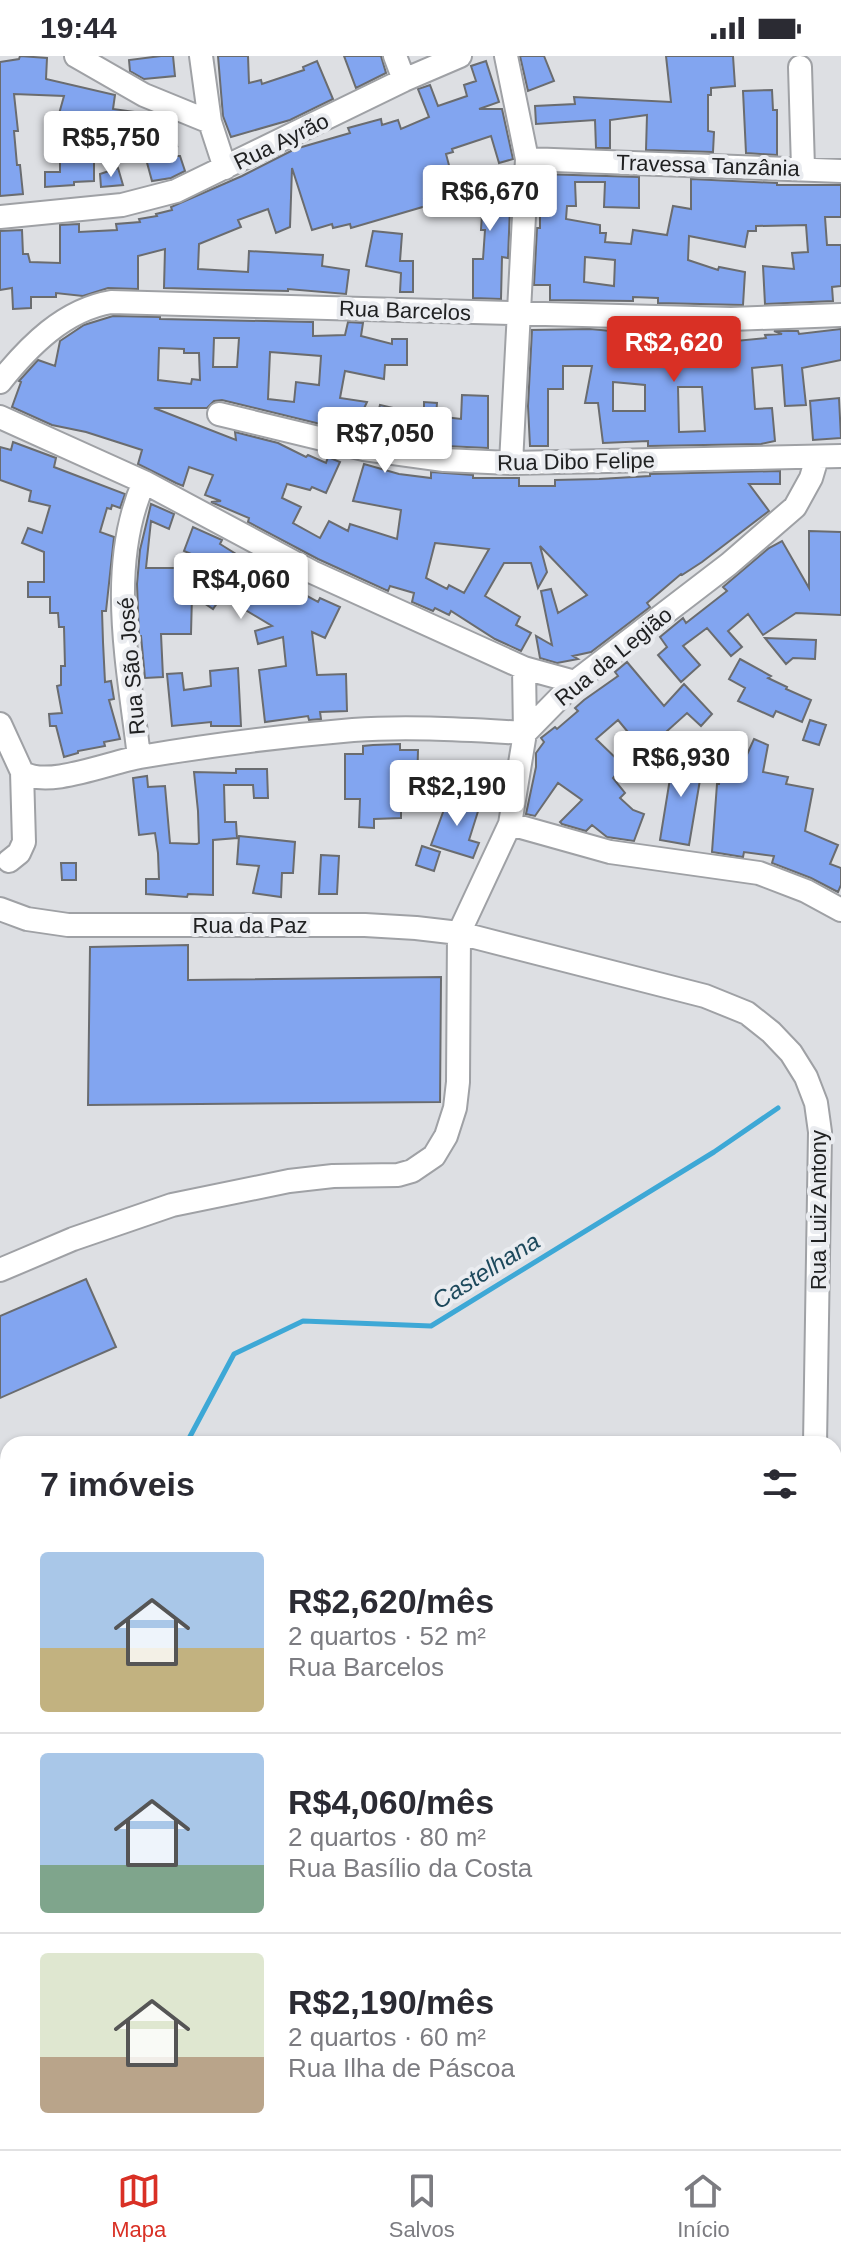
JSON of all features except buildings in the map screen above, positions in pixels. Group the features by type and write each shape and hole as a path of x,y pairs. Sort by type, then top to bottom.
{"street":[{"path":"76,56 144,95 210,122"},
{"path":"201,56 210,122 225,168"},
{"path":"395,56 404,80"},
{"name":"Rua Ayrão","path":"0,217 122,205 176,191 460,56"},
{"path":"506,56 527,159 511,463"},
{"path":"800,67 803,168"},
{"name":"Travessa Tanzânia","path":"527,159 841,171"},
{"name":"Rua Barcelos","path":"0,382 26,353 68,316 88,306 111,302 768,319 841,315"},
{"name":"Rua Dibo Felipe","path":"219,414 396,455 444,460 511,463 841,456"},
{"path":"0,417 144,482 312,572 524,668 575,682"},
{"name":"Rua da Legião","path":"525,733 575,682 729,564 795,507 811,478 817,458"},
{"name":"Rua São José","path":"139,757 124,628 130,523 144,482"},
{"path":"0,1270 73,1239 172,1205 289,1181 333,1176 398,1175 412,1171 434,1156 446,1136 455,1108 458,1082 459,933 510,824 525,733 524,668"},
{"path":"0,724 22,772 24,842 19,853 9,861"},
{"path":"22,772 29,777 49,778 139,757 354,730 441,729 525,733"},
{"path":"510,824 610,852 759,873 806,891 841,910"},
{"name":"Rua da Paz","path":"0,909 14,916 68,925 365,925 459,933"},
{"name":"Rua Luiz Antony","path":"459,933 705,996 747,1013 791,1053 806,1077 816,1103 820,1132 815,1436"}],"waterway":[{"name":"Castelhana","path":"190,1436 234,1354 303,1321 431,1326 714,1152 778,1108"}]}
